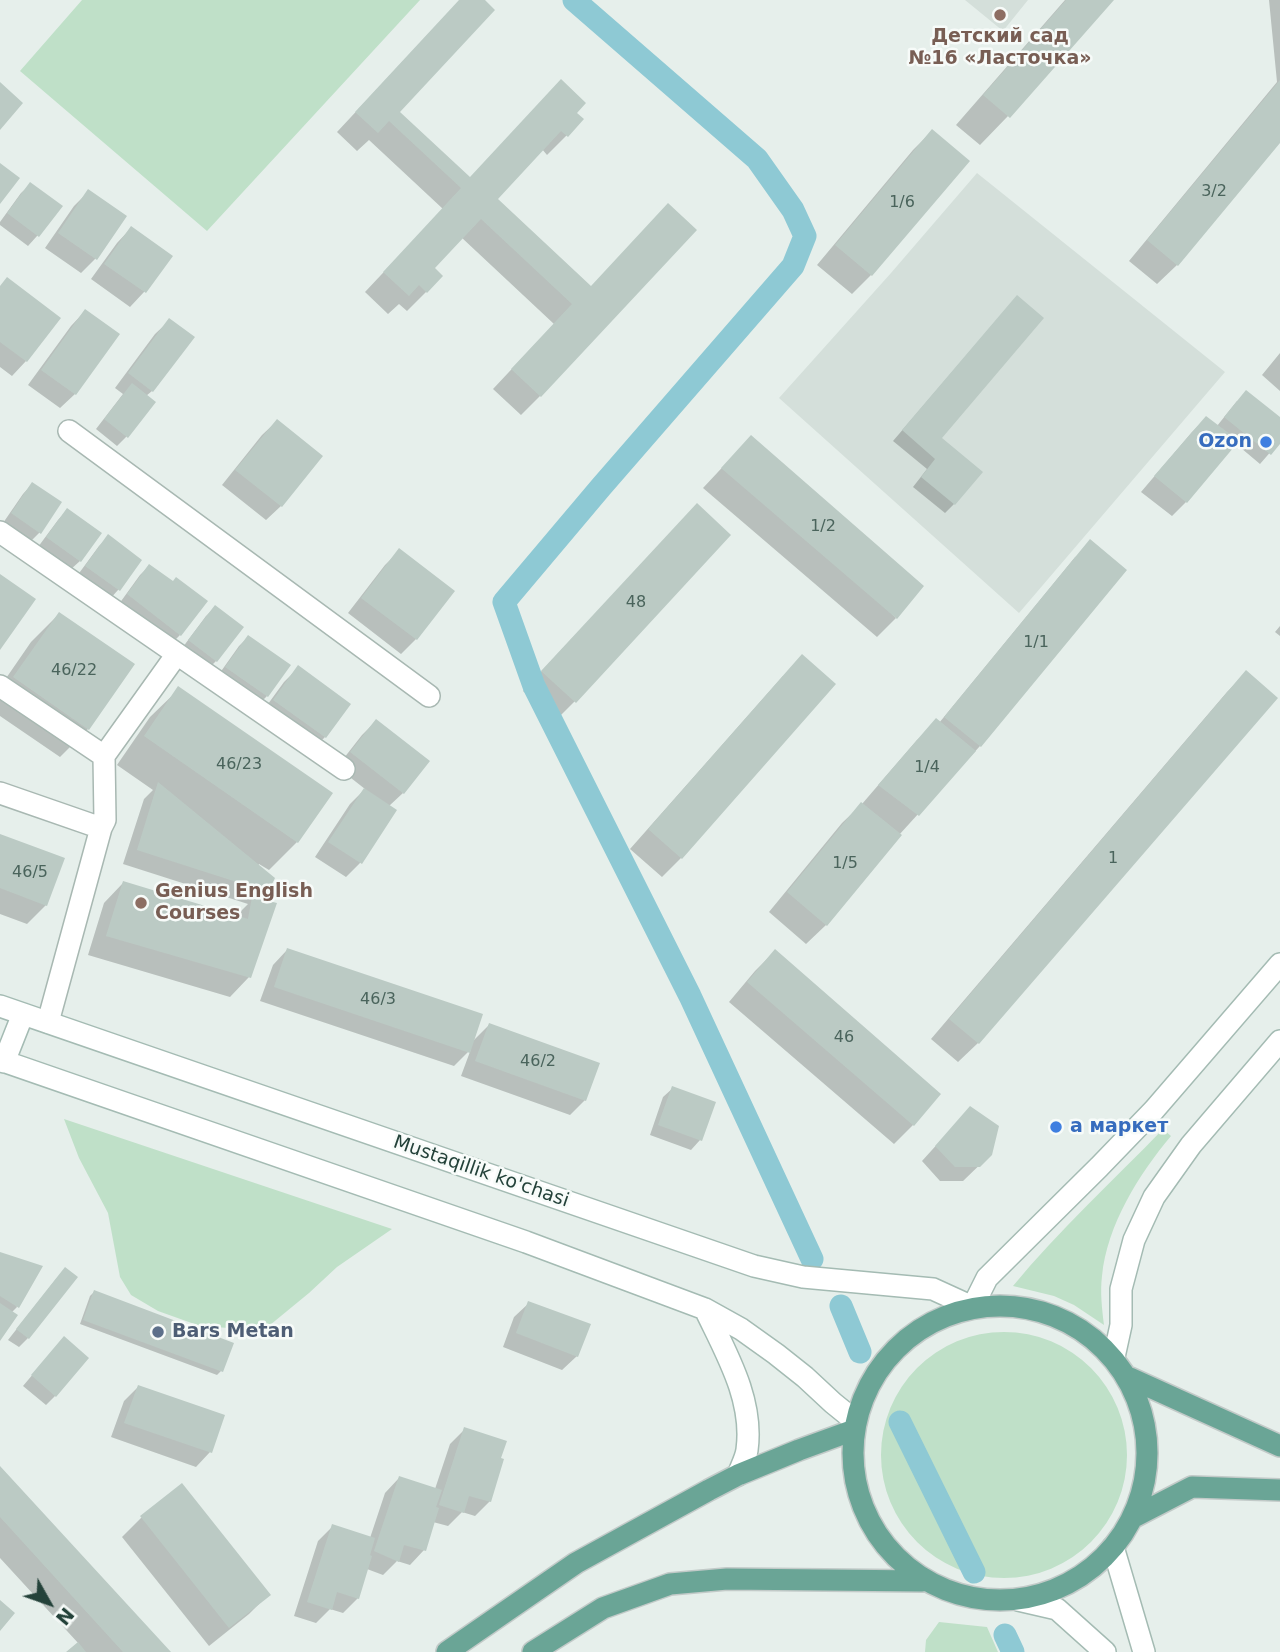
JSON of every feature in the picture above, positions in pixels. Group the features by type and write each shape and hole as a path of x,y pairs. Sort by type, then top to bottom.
{"main road":[{"path":"69,431 429,696"},
{"path":"0,532 344,769"},
{"path":"48,1022 105,820 104,756 177,654"},
{"path":"0,686 104,756"},
{"path":"0,793 101,828"},
{"path":"971,1305 987,1278 1154,1110 1280,964"},
{"name":"Mustaqillik ko'chasi","path":"0,1006 754,1266 803,1277 933,1289 971,1305"},
{"path":"23,1014 2,1061 526,1242 705,1309 741,1329 805,1377 853,1426"},
{"path":"1114,1357 1121,1325 1121,1289 1133,1240 1154,1197 1191,1145 1280,1041"},
{"path":"1001,1304 1029,1307 1075,1325 1114,1357 1130,1378 1145,1428 1145,1474 1132,1518 1112,1547 1086,1573 1053,1591 1018,1600 968,1601 922,1581 885,1547 858,1500 853,1426 872,1378 895,1352 971,1305 1001,1304"},
{"path":"705,1309 728,1357 745,1405 749,1428 747,1452 738,1475"},
{"path":"1130,1378 1280,1446"},
{"path":"447,1652 576,1563 738,1475 853,1426"},
{"path":"1132,1518 1192,1487 1280,1490"},
{"path":"1112,1547 1144,1652"},
{"path":"533,1652 603,1608 670,1584 727,1579 922,1581"},
{"path":"1018,1600 1057,1609 1105,1652"}],"shaded area":[{"name":"Детский сад №16 «Ласточка»","path":"965,0 1028,0 1003,31"},
{"path":"977,173 1225,372 1019,613 779,398"}],"green space":[{"path":"82,0 420,0 207,231 20,71"},
{"path":"64,1119 392,1229 337,1267 270,1325 261,1329 243,1326 200,1326 158,1311 131,1295 120,1277 108,1213 79,1158"},
{"path":"1163,1129 1171,1136 1136,1184 1110,1238 1101,1282 1104,1325 1074,1305 1054,1296 1013,1286 1067,1225"},
{"path":"992,1332 1016,1332 1040,1337 1062,1346 1091,1368 1118,1408 1125,1431 1125,1479 1118,1502 1091,1542 1062,1564 1040,1573 1016,1578 992,1578 968,1573 946,1564 926,1550 909,1533 895,1513 886,1491 881,1467 881,1443 886,1419 895,1397 909,1377 926,1360 946,1346 968,1337"},
{"path":"939,1622 987,1627 998,1652 925,1652 926,1640"}],"building":[{"path":"459,0 485,0 495,10 400,112 470,177 561,79 586,103 577,113 584,119 568,137 561,131 498,199 591,286 668,203 697,230 541,397 511,369 572,304 481,219 435,268 443,276 427,293 419,285 409,296 383,272 461,188 389,121 378,133 355,112"},
{"path":"1066,0 1114,0 1010,118 983,95"},
{"path":"1280,80 1280,143 1178,266 1147,240"},
{"path":"0,82 23,103 0,130"},
{"path":"932,129 970,161 872,276 835,245"},
{"path":"0,163 20,178 0,204"},
{"path":"30,182 63,206 39,237 7,213"},
{"path":"88,189 127,216 97,260 58,233"},
{"path":"131,226 173,256 146,293 104,264"},
{"path":"7,277 61,318 27,362 0,342 0,286"},
{"path":"1017,295 1044,318 942,438 983,472 955,505 921,477 935,459 902,430"},
{"path":"85,309 120,334 76,395 41,370"},
{"path":"169,318 195,337 153,392 128,373"},
{"path":"132,383 156,402 128,438 104,419"},
{"path":"1246,390 1280,417 1280,444 1271,455 1224,417"},
{"path":"1206,416 1239,441 1187,503 1154,476"},
{"path":"277,419 323,456 282,507 235,470"},
{"path":"751,435 924,586 897,619 721,468"},
{"path":"32,482 62,502 41,534 11,513"},
{"path":"697,503 731,535 576,703 541,671"},
{"path":"67,508 102,533 81,562 46,537"},
{"path":"108,534 142,560 120,591 85,566"},
{"path":"1090,539 1127,570 981,747 944,717"},
{"path":"399,548 455,591 417,640 361,598"},
{"path":"149,564 173,581 176,577 208,601 181,636 127,594"},
{"path":"0,574 36,599 0,650"},
{"path":"215,605 244,627 217,662 188,640"},
{"path":"59,612 135,664 89,730 13,677"},
{"path":"248,635 291,665 268,697 225,667"},
{"path":"802,654 836,684 682,859 648,829"},
{"path":"298,665 351,704 326,738 273,700"},
{"path":"1246,670 1278,698 979,1044 949,1019"},
{"path":"178,686 333,793 298,843 144,736"},
{"path":"936,718 976,751 919,816 878,785"},
{"path":"376,719 430,761 404,794 350,752"},
{"path":"158,782 275,878 268,892 137,850"},
{"path":"364,788 397,810 362,864 328,842"},
{"path":"861,802 902,835 827,926 787,892"},
{"path":"0,834 65,858 47,906 0,888"},
{"path":"123,881 248,919 252,897 277,903 251,978 106,936"},
{"path":"287,948 483,1014 470,1053 274,987"},
{"path":"775,949 941,1094 914,1126 747,982"},
{"path":"489,1023 600,1063 586,1101 475,1061"},
{"path":"672,1086 716,1102 702,1141 658,1125"},
{"path":"970,1106 999,1126 992,1155 980,1167 955,1167 935,1146"},
{"path":"0,1252 43,1266 19,1308 0,1296"},
{"path":"65,1267 78,1277 29,1339 16,1329"},
{"path":"94,1290 234,1343 223,1372 83,1320"},
{"path":"528,1301 591,1324 578,1357 516,1333"},
{"path":"0,1303 18,1315 0,1341"},
{"path":"64,1336 89,1358 56,1397 31,1375"},
{"path":"138,1385 225,1415 212,1453 124,1423"},
{"path":"464,1427 507,1441 491,1502 469,1496 464,1513 439,1505"},
{"path":"0,1466 171,1652 123,1652 0,1517"},
{"path":"399,1476 442,1490 426,1551 404,1545 399,1562 374,1551"},
{"path":"182,1483 271,1595 229,1628 140,1516"},
{"path":"332,1524 375,1538 359,1599 337,1592 332,1610 307,1602"},
{"path":"0,1600 15,1613 0,1631"},
{"path":"78,1642 86,1652 66,1652"}],"waterway":[{"path":"574,0 757,159 793,210 805,236 793,266 504,602 534,686 690,996 812,1259"},
{"path":"841,1306 860,1352"},
{"path":"900,1422 974,1572"},
{"path":"1005,1635 1013,1652"}],"place":[{"name":"Детский сад №16 «Ласточка»","path":"1000,15"},
{"name":"Ozon","path":"1266,442"},
{"name":"Genius English Courses","path":"141,903"},
{"name":"а маркет","path":"1056,1127"},
{"name":"Bars Metan","path":"158,1332"}]}
